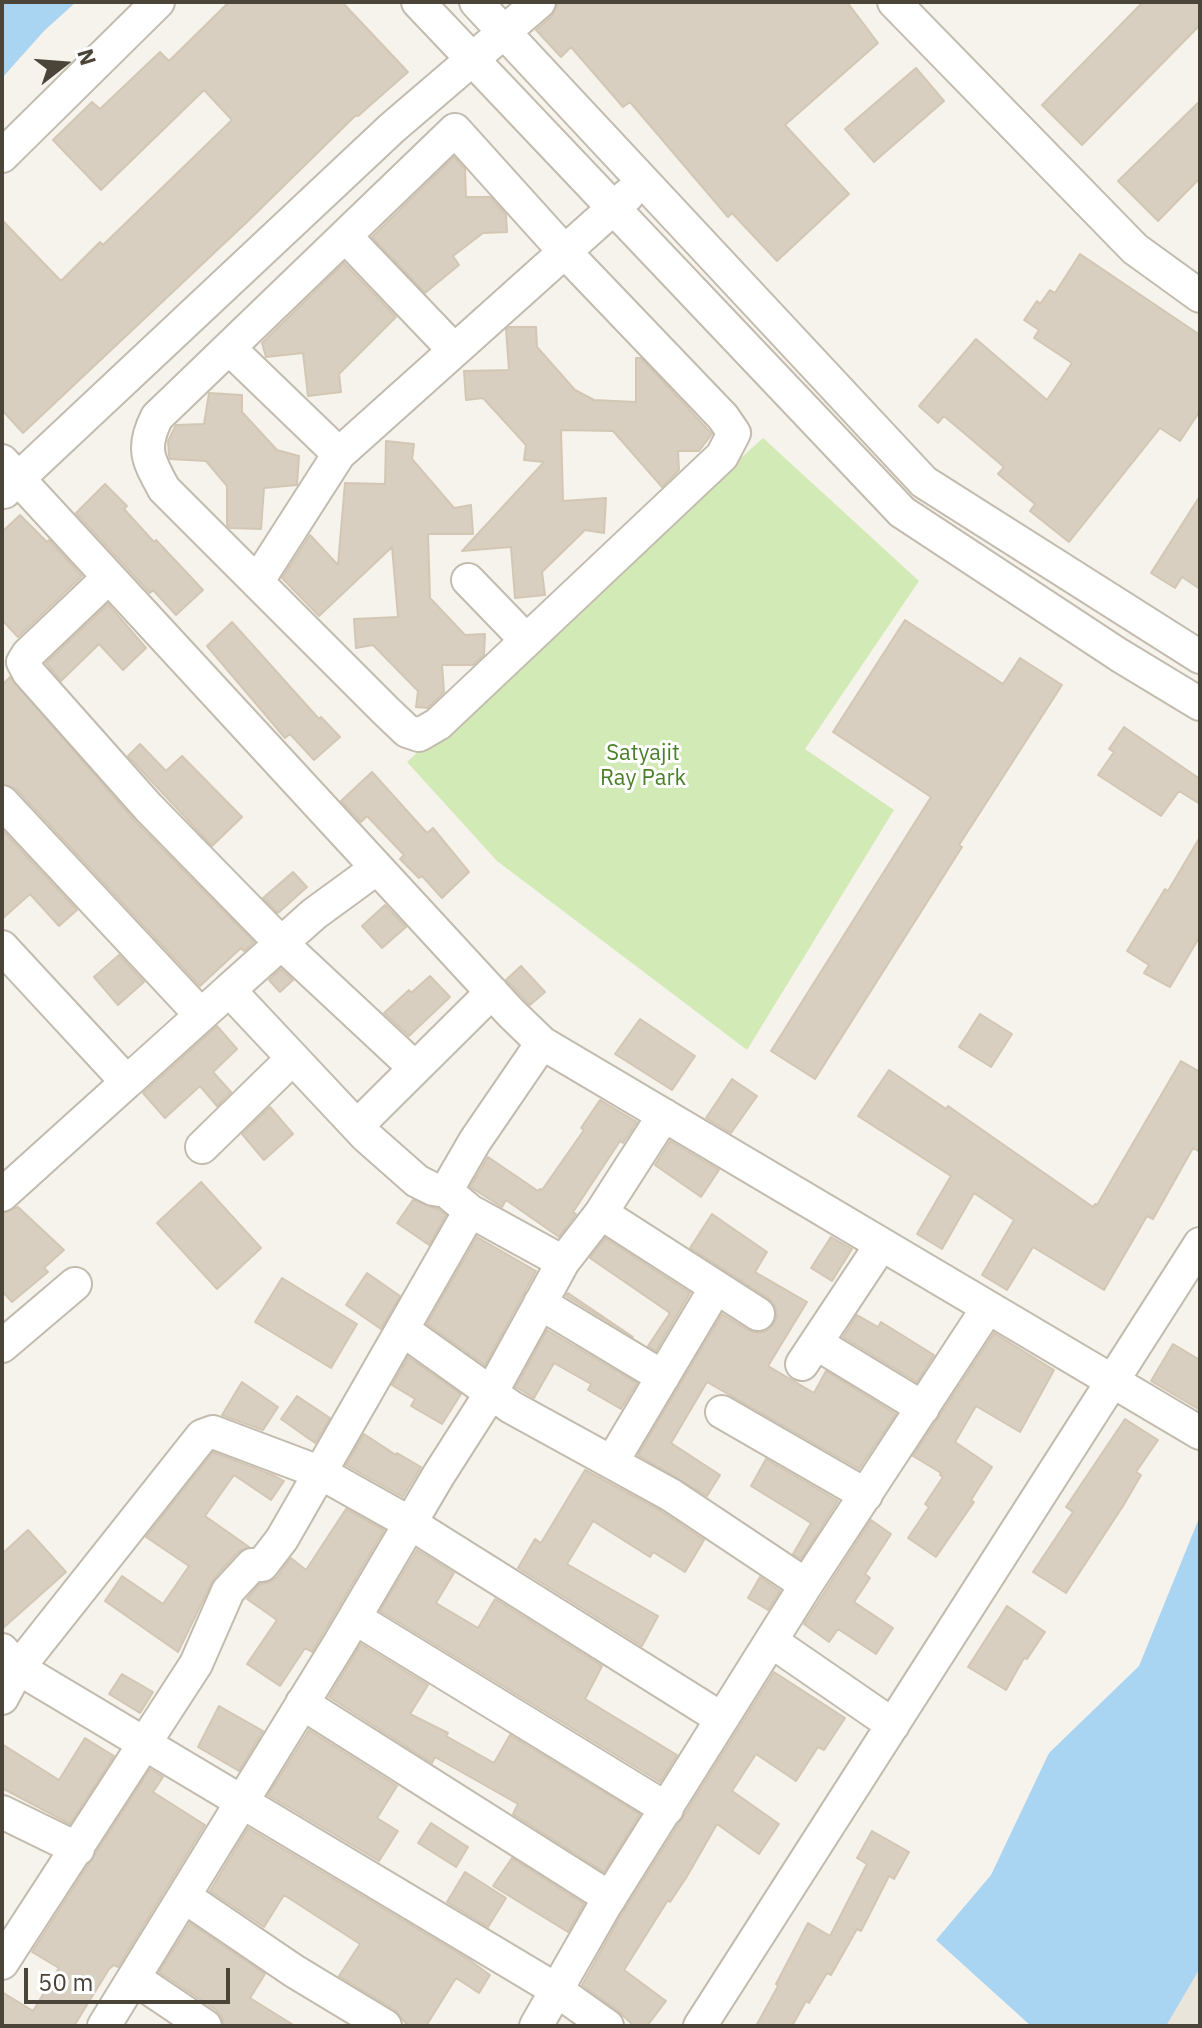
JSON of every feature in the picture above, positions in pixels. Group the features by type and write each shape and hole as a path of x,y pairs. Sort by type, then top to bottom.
{"street":[{"path":"2,156 158,2"},
{"path":"418,2 902,512 1119,655 1200,704"},
{"path":"476,2 827,382 924,482 1200,657"},
{"path":"539,2 381,139 7,478 108,578 542,1043 1200,1433"},
{"path":"894,2 1135,249 1200,296"},
{"path":"455,130 565,252 723,417 734,433 722,456 438,724 419,735 407,731 164,489 149,462 146,437 157,417 345,236 455,130"},
{"path":"257,582 339,454 641,181"},
{"path":"345,236 454,350"},
{"path":"229,348 339,454"},
{"path":"803,405 827,382"},
{"path":"13,670 108,578"},
{"path":"468,580 526,640"},
{"path":"1119,655 1141,618"},
{"path":"13,670 29,673 148,807 281,943 415,1068"},
{"path":"2,802 201,1015"},
{"path":"6,1184 127,1082 314,914 377,868"},
{"path":"2,947 127,1082"},
{"path":"229,990 357,1126 417,1181 458,1201 563,1262"},
{"path":"357,1126 492,992"},
{"path":"2,1963 196,1664 228,1591 252,1565 262,1565 282,1539 403,1330 458,1201 475,1141 542,1043"},
{"path":"202,1147 293,1058"},
{"path":"104,2026 491,1393 563,1262 601,1213 664,1115"},
{"path":"601,1213 758,1314"},
{"path":"700,2026 1200,1244"},
{"path":"881,1245 809,1354 923,1408"},
{"path":"2,1346 75,1284"},
{"path":"612,1462 715,1289"},
{"path":"540,1303 663,1377"},
{"path":"536,2026 610,1898 806,1585 987,1309"},
{"path":"403,1330 511,1407 671,1495 806,1585"},
{"path":"722,1412 866,1495"},
{"path":"2,1698 10,1659 202,1436 213,1432 319,1472 410,1523 722,1719"},
{"path":"355,1618 667,1809"},
{"path":"771,1641 893,1725"},
{"path":"10,1659 555,1989 607,2026"},
{"path":"302,1703 610,1898"},
{"path":"2,1812 78,1849"},
{"path":"185,1897 294,1971 385,2026"},
{"path":"134,1978 205,2026"}],"shaded area":[{"path":"1200,1855 1200,2026 1155,2026"}],"green space":[{"name":"Satyajit Ray Park","path":"763,438 919,581 805,749 894,810 747,1050 497,861 407,762"}],"water":[{"path":"2,2 76,2 44,31 2,78"},
{"path":"1200,1516 1200,1968 1166,2026 1031,2026 936,1940 991,1875 1049,1753 1139,1666"}],"building":[{"path":"229,2 342,2 408,72 356,115 23,433 2,410 2,220 61,281 100,242 103,245 232,120 204,90 101,190 53,140 92,102 100,109 160,52 169,61"},
{"path":"558,2 847,2 878,43 785,125 849,194 777,261 732,213 728,217 630,102 623,107 571,47 561,57 536,30 552,16"},
{"path":"1143,2 1200,2 1200,25 1082,145 1042,105"},
{"path":"916,68 944,101 874,162 845,129"},
{"path":"1200,101 1200,178 1158,221 1118,181"},
{"path":"454,157 465,169 466,197 490,197 506,215 507,232 483,233 453,256 459,265 425,293 372,237"},
{"path":"1080,254 1200,335 1200,411 1180,441 1160,428 1069,542 1030,511 1035,504 998,474 1004,467 944,416 938,423 919,406 976,339 1047,400 1072,363 1034,338 1039,330 1024,320 1037,301 1040,304 1050,290 1055,293"},
{"path":"344,263 396,317 339,374 341,392 308,396 303,353 266,357 262,343"},
{"path":"536,327 537,347 575,390 594,400 636,402 636,358 641,358 712,434 699,451 678,451 679,470 662,487 613,431 561,430 563,501 606,498 604,533 585,530 542,572 545,595 515,598 511,547 462,551 544,462 524,460 526,445 483,398 466,400 464,371 509,370 506,329"},
{"path":"209,393 242,395 242,412 277,450 299,456 297,485 264,488 261,529 230,528 227,525 227,486 206,461 170,459 168,441 176,425 204,424"},
{"path":"386,441 414,444 412,459 454,508 471,505 473,534 428,534 430,598 465,635 485,634 484,655 473,665 442,665 444,692 428,708 416,707 418,691 373,645 356,648 354,619 398,617 392,547 319,616 282,578 310,535 338,565 345,483 385,484"},
{"path":"105,484 127,506 124,509 154,542 156,540 203,590 176,615 153,590 150,593 76,513"},
{"path":"1200,496 1200,589 1182,577 1175,588 1151,573"},
{"path":"20,515 47,542 49,540 82,576 18,637 2,620 2,532"},
{"path":"108,604 146,648 123,670 99,644 61,681 46,663"},
{"path":"905,620 1003,684 1020,658 1062,685 815,1079 771,1051 931,797 833,732"},
{"path":"232,622 319,719 321,717 340,737 314,760 290,734 285,738 207,646"},
{"path":"10,677 134,820 254,942 244,951 241,948 200,986 16,789 2,784 2,685"},
{"path":"1124,727 1200,779 1200,804 1179,791 1161,816 1098,775 1114,752 1109,749"},
{"path":"140,744 166,771 182,756 242,817 212,846 128,756"},
{"path":"372,772 427,833 433,828 469,872 442,898 422,876 419,878 400,859 404,855 367,816 361,822 341,801"},
{"path":"2,830 77,910 59,926 30,894 2,919"},
{"path":"1200,837 1200,936 1170,987 1144,973 1149,965 1127,951"},
{"path":"293,872 307,887 278,913 263,898"},
{"path":"385,905 406,927 382,948 362,926"},
{"path":"119,955 144,982 118,1005 94,977"},
{"path":"521,966 545,992 530,1005 506,980"},
{"path":"281,969 293,980 280,992 269,980"},
{"path":"430,976 450,997 409,1036 384,1013"},
{"path":"980,1014 1012,1034 991,1067 959,1047"},
{"path":"640,1019 695,1056 672,1090 615,1054"},
{"path":"217,1026 237,1049 213,1072 231,1092 217,1106 200,1086 165,1118 143,1093"},
{"path":"1181,1061 1200,1072 1200,1152 1193,1148 1153,1219 1147,1216 1104,1290 1033,1247 1007,1290 982,1275 1014,1220 974,1193 942,1249 917,1234 951,1176 858,1116 889,1070 946,1109 948,1106 1093,1207"},
{"path":"732,1079 757,1096 731,1133 706,1118"},
{"path":"600,1100 637,1122 623,1143 620,1141 559,1237 506,1200 502,1207 470,1187 488,1157 538,1191 542,1190 584,1130 581,1128"},
{"path":"270,1107 293,1134 264,1160 242,1134"},
{"path":"670,1141 719,1170 701,1197 655,1165"},
{"path":"201,1182 261,1248 217,1289 157,1223"},
{"path":"413,1200 446,1215 429,1245 397,1223"},
{"path":"18,1207 64,1250 44,1268 48,1272 12,1302 2,1291 2,1213"},
{"path":"712,1214 767,1252 755,1272 807,1302 768,1366 814,1393 826,1371 896,1414 859,1469 707,1382 671,1443 720,1475 707,1496 638,1455 722,1314 758,1333 773,1325 777,1316 775,1306 768,1298 690,1248"},
{"path":"477,1237 536,1271 485,1365 427,1324"},
{"path":"831,1237 852,1249 832,1281 811,1268"},
{"path":"605,1238 690,1293 656,1351 648,1346 670,1313 590,1258"},
{"path":"367,1273 400,1296 381,1329 346,1305"},
{"path":"282,1278 357,1324 331,1368 255,1322"},
{"path":"568,1293 633,1337 566,1296"},
{"path":"857,1315 878,1327 881,1322 934,1355 917,1382 843,1337"},
{"path":"547,1330 637,1383 621,1409 588,1390 591,1384 554,1363 534,1398 516,1387"},
{"path":"994,1333 1054,1370 1020,1432 976,1406 955,1442 992,1467 971,1500 974,1502 936,1557 908,1538 929,1507 925,1504 943,1477 913,1456"},
{"path":"1173,1344 1200,1360 1200,1410 1151,1381"},
{"path":"408,1357 461,1394 442,1424 411,1406 415,1399 392,1385"},
{"path":"242,1382 278,1407 263,1430 222,1415"},
{"path":"297,1396 330,1418 315,1443 281,1419"},
{"path":"1125,1419 1158,1440 1136,1472 1141,1475 1123,1506 1066,1593 1033,1572 1073,1512 1066,1507"},
{"path":"364,1434 421,1467 403,1497 346,1465"},
{"path":"213,1452 284,1481 271,1500 234,1475 205,1516 249,1547 238,1552 214,1578 178,1652 105,1601 122,1576 163,1604 189,1566 146,1537"},
{"path":"766,1459 838,1501 801,1559 793,1554 811,1523 751,1486"},
{"path":"585,1470 661,1511 704,1540 685,1572 653,1552 650,1557 593,1521 567,1564 658,1616 642,1646 518,1568 535,1539 541,1543"},
{"path":"346,1509 384,1530 312,1652 305,1648 280,1686 247,1664 277,1620 247,1599 260,1584 277,1577 291,1558 306,1570"},
{"path":"871,1520 891,1534 865,1574 870,1578 854,1602 893,1628 876,1654 838,1629 829,1642 804,1624"},
{"path":"28,1530 66,1572 2,1629 2,1554"},
{"path":"417,1550 454,1573 436,1603 478,1628 495,1599 602,1666 585,1699 677,1755 660,1782 380,1611"},
{"path":"760,1577 780,1591 768,1610 748,1598"},
{"path":"1007,1606 1045,1632 1027,1659 1024,1658 1006,1690 968,1667"},
{"path":"361,1644 428,1685 410,1714 448,1733 446,1736 494,1763 510,1735 640,1814 604,1872 513,1814 518,1804 435,1757 432,1763 329,1697"},
{"path":"774,1672 845,1718 824,1750 818,1747 796,1781 756,1754 732,1791 779,1824 759,1854 717,1824 686,1878 670,1902 668,1900 624,1970 666,2001 647,2026 634,2026 582,1985 620,1917"},
{"path":"122,1674 153,1692 140,1713 109,1694"},
{"path":"219,1706 263,1731 239,1771 198,1747"},
{"path":"309,1730 397,1786 377,1818 398,1831 379,1861 268,1795"},
{"path":"85,1738 114,1756 70,1824 2,1788 2,1744 59,1780"},
{"path":"150,1769 163,1777 153,1792 205,1825 118,1967 114,1965 109,1969 74,2026 2,2026 2,1992 33,2011 59,1968 32,1952"},
{"path":"431,1823 468,1847 456,1867 418,1843"},
{"path":"248,1828 468,1959 490,1975 479,1993 456,1978 426,2026 408,2026 395,2010 339,1976 360,1944 284,1895 264,1927 210,1891"},
{"path":"872,1831 909,1852 894,1879 889,1876 861,1931 857,1929 831,1975 827,1973 792,2026 756,2026 808,1923 830,1936 867,1864 857,1858"},
{"path":"512,1858 584,1904 568,1932 493,1886"},
{"path":"465,1872 506,1898 488,1927 447,1902"},
{"path":"190,1923 265,1974 250,1998 295,2026 224,2026 216,2010 159,1972"}]}
